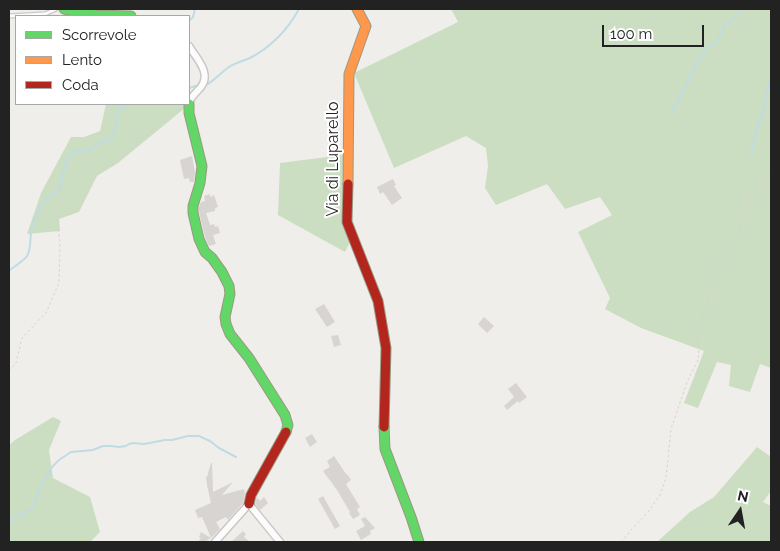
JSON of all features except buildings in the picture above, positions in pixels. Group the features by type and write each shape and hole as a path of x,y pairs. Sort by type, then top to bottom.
{"street":[{"path":"64,9 95,15"},
{"name":"Via di Luparello","path":"357,9 366,26 348,74 347,222 378,301 386,348 385,449 419,542"},
{"path":"190,48 204,69 205,76 203,84 190,100"},
{"path":"189,105 189,113 202,166 200,184 193,206 199,238 205,252 222,272 229,286 230,294 225,317 230,334 265,382 285,415 288,425 285,434 251,495 249,504 215,542"},
{"path":"249,504 280,542"}],"lane":[{"path":"28,15 46,14 56,9"}],"path":[{"path":"57,217 74,212 83,200 93,176 115,163 184,105"},
{"path":"621,542 648,512 660,495 666,478 671,429 687,382 698,360 696,332 724,254 747,215 746,197 761,189 771,170"},
{"path":"9,372 16,363 22,338 46,313 59,282 60,244 57,217 53,213 66,197 65,190 57,184 48,188"}],"green space":[{"path":"451,9 771,9 771,368 760,364 750,392 729,386 731,365 717,362 698,408 684,403 704,351 641,328 605,309 610,298 578,232 612,215 600,197 565,209 547,184 496,205 485,188 488,166 486,148 466,136 394,168 354,73 458,22"},
{"path":"106,105 184,105 185,108 118,163 97,176 79,212 59,219 60,231 27,234 41,193 71,137 84,137 100,131"},
{"path":"343,155 342,223 350,242 345,252 278,215 280,163"},
{"path":"53,417 61,421 49,450 53,478 90,497 100,532 90,542 9,542 9,445"},
{"path":"757,447 771,457 771,491 763,502 771,506 771,542 657,542 690,512 714,497"}],"waterway":[{"path":"190,20 195,9"},
{"path":"204,86 229,67 265,49 290,24 299,9"},
{"path":"672,113 702,54 715,43 725,24 734,19 741,9"},
{"path":"751,155 771,78"},
{"path":"190,88 199,85"},
{"path":"9,271 27,256 35,218 44,201 59,189 67,158 73,152 90,150 110,139 116,129 119,111 126,105"},
{"path":"9,520 27,512 33,507 39,490 52,467 71,452 93,450 103,446 119,447 133,443 144,444 188,436 199,436 236,457"}],"traffic: fast":[{"path":"64,9 95,15"},
{"path":"189,105 189,113 202,166 200,183 193,206 199,239 205,252 222,272 229,286 230,294 225,317 230,334 249,358 285,415 288,425 286,432"},
{"path":"384,427 385,449 419,542"}],"traffic: slow":[{"path":"348,184 349,74 366,26 357,9"}],"traffic: jam":[{"path":"348,184 347,222 378,301 386,348 384,427"},
{"path":"249,504 251,495 286,432"}]}
